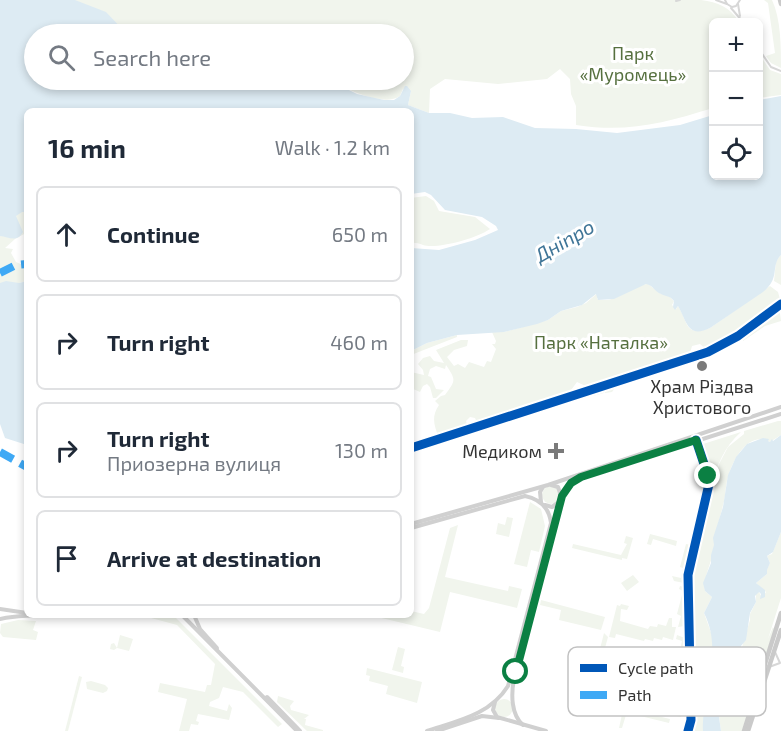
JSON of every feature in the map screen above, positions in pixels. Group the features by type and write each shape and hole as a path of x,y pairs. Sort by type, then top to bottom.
{"main road":[{"path":"769,411 781,402"},
{"path":"424,522 521,496 533,498 552,507 571,483 581,477 781,407"},
{"path":"761,414 766,419"},
{"path":"414,525 667,447 781,416"},
{"path":"742,426 745,419"},
{"path":"523,725 517,718 514,707 512,694 514,679 561,498 558,488 546,485"},
{"path":"427,731 480,712 505,691 511,678 548,538 550,517 540,492 546,485"},
{"path":"0,609 24,613"},
{"path":"766,664 781,613"},
{"path":"0,619 24,616"},
{"path":"185,618 298,731"},
{"path":"195,618 196,624 205,635 298,731"},
{"path":"766,675 781,630"},
{"path":"496,700 507,698 514,707"},
{"path":"496,700 494,712 500,718"},
{"path":"500,718 510,717 514,707"},
{"path":"437,731 483,716 500,718 546,731"},
{"path":"746,731 750,716"},
{"path":"746,731 751,716"}],"street":[{"path":"716,0 734,7 740,0"},
{"path":"725,0 740,18"},
{"path":"738,4 741,18"},
{"path":"763,54 771,67 781,71"},
{"path":"689,647 688,575 709,484 696,440"},
{"path":"769,667 781,663 775,650"},
{"path":"688,731 691,716"}],"green space":[{"name":"Парк «Муромець»","path":"38,0 701,0 723,6 736,18 709,18 709,109 662,122 612,128 576,125 576,106 571,94 570,79 560,69 547,79 498,84 445,79 430,89 429,113 408,105 411,91 407,90 414,90 414,24 88,24"},
{"path":"764,0 772,0 777,16 781,68 771,63 766,56 775,53 768,3"},
{"path":"763,60 770,70 781,74 781,95 763,97"},
{"name":"Парк «Муромець»","path":"351,90 403,90 400,96 394,99 378,99"},
{"path":"426,196 434,201 439,211 475,217 490,229 469,239 443,245 429,246 414,243 414,198"},
{"path":"0,202 24,211 24,234 5,248 13,249 11,253 16,262 24,266 24,282 0,283"},
{"path":"781,255 781,285 774,281 776,261"},
{"name":"Парк «Наталка»","path":"639,267 615,281 597,299 611,299 648,284 661,294 668,295 674,301 672,305 676,309 678,306 688,327 696,331 710,328 770,286 778,292 781,303 767,310 767,313 748,328 708,351 700,344 692,346 689,357 592,389 577,382 566,397 478,425 475,418 470,417 466,421 468,428 439,438 434,421 439,405 435,401 445,395 453,383 453,377 446,365 445,369 436,366 430,369 428,376 431,377 436,389 444,390 433,398 427,384 420,392 414,389 414,373 424,375 418,364 423,358 430,356 434,361 444,363 436,350 461,340 468,340 467,346 454,350 447,357 454,366 458,364 465,368 469,362 484,367 487,361 491,362 496,349 492,344 496,341 492,332 504,332 548,320 561,311 586,303 622,272"},
{"path":"779,306 781,321 765,326 743,341 744,333"},
{"path":"457,335 457,337 414,354 414,350 427,343"},
{"path":"611,384 615,388 612,392 605,393 604,390 604,393 593,396 591,390"},
{"path":"781,421 781,435 770,442 762,439 749,443 738,455 728,477 705,585 705,591 712,597 704,613 713,638 713,647 692,647 690,581 692,566 719,464 728,447 744,434 744,431"},
{"path":"741,432 722,457 711,487 700,445"},
{"path":"551,486 557,489 560,495 557,501 551,504 545,501 542,495 545,489"},
{"path":"530,502 541,509 545,526 539,552 531,550 527,567 514,564"},
{"path":"507,517 513,518 509,537 496,534 498,523 505,525"},
{"path":"458,525 445,577 508,591 509,586 522,589 517,608 450,592 440,632 382,618 414,618 414,612 424,614 429,608 450,528"},
{"path":"781,532 781,598 768,639 773,627 766,654 766,647 742,647 750,614 756,602 756,592 759,592 762,598 766,592 756,583 767,574 770,563 767,556 772,554"},
{"path":"650,534 677,541 676,546 653,539 651,545 647,544"},
{"path":"626,536 633,538 627,559 622,558 622,560 572,548 573,544 621,555 627,544 624,543"},
{"path":"686,544 691,545 684,583 674,581 672,576 681,578 683,568 680,567"},
{"path":"633,575 639,582 627,591 621,583"},
{"path":"680,586 684,587 685,626 678,627 681,616 677,614 683,591 679,589"},
{"path":"541,600 605,617 601,630 559,620 561,610 540,605"},
{"path":"617,605 629,606 627,610 621,609 620,621 648,629 650,626 657,627 658,624 666,626 669,618 672,618 672,627 676,627 673,640 663,637 662,640 654,638 653,641 645,639 644,641 616,634 615,638 609,637"},
{"path":"151,618 176,618 282,724 278,727 243,692 223,687 219,698 210,702 209,706 227,711 229,704 232,708 229,720 198,714 196,721 199,722 198,725 191,724 189,731 179,731 187,699 158,692 160,683 205,692 207,685 211,685 215,664 177,625"},
{"path":"18,620 36,621 33,630 38,632 36,640 3,637 0,633 1,624"},
{"path":"604,633 608,637 605,647 600,647"},
{"path":"120,635 133,639 129,651 117,648"},
{"path":"677,635 685,638 685,647 681,647 682,641 676,639"},
{"path":"114,643 117,648 110,649 111,644"},
{"path":"398,647 405,649 401,666 404,667 403,673 392,670"},
{"path":"367,668 422,682 417,703 386,694 388,686 369,681 370,676 366,675"},
{"path":"79,676 82,677 68,731 65,731"},
{"path":"86,682 105,685 108,688 107,691 103,693 87,689"},
{"path":"278,696 294,701 290,706 291,710 309,715 304,719 306,719 305,725 323,731 307,731 277,702"},
{"path":"504,699 510,702 513,708 510,714 504,717 498,714 495,708 498,702"},
{"path":"622,716 626,716 622,728 619,728"},
{"path":"640,716 670,719 669,723"},
{"path":"694,716 704,716 703,731 691,731"},
{"path":"719,716 747,716 742,731 721,731"}],"water":[{"name":"Дніпро","path":"0,0 75,0 106,12 117,24 24,24 24,90 349,90 384,100 394,100 403,90 410,90 408,105 429,113 450,113 472,118 503,117 535,128 617,133 680,125 709,116 709,180 763,180 763,99 781,96 781,255 776,263 774,277 763,292 702,331 692,330 678,306 675,310 673,307 672,299 646,284 614,299 598,300 596,294 582,305 561,311 537,324 504,332 457,335 427,343 414,350 414,248 439,250 475,240 498,230 496,226 482,217 445,210 425,192 414,194 414,108 24,108 24,212 16,216 23,232 18,237 0,236"},
{"path":"24,282 24,444 5,438 0,424 0,283"},
{"path":"781,435 781,532 773,552 767,556 770,563 767,574 756,583 765,590 765,597 760,599 759,592 755,596 756,602 750,613 746,640 741,647 712,647 711,633 704,613 712,597 705,591 703,583 711,563 713,538 723,507 728,475 736,457 747,444 763,438 769,439 770,442 772,439 773,441"},
{"path":"703,716 720,716 721,731 703,731"}],"marked path":[{"path":"0,273 16,265 24,264"},
{"path":"0,452 24,465"}],"cycle path":[{"path":"414,447 708,352 738,336 781,304"},
{"path":"689,647 688,575 709,484 696,440"},
{"path":"688,731 691,716"}],"place":[{"name":"Храм Різдва Христового","path":"702,366"},
{"name":"Медиком","path":"556,451"}],"route":[{"path":"516,672 562,496 567,487 581,477 696,440 708,476"}]}
